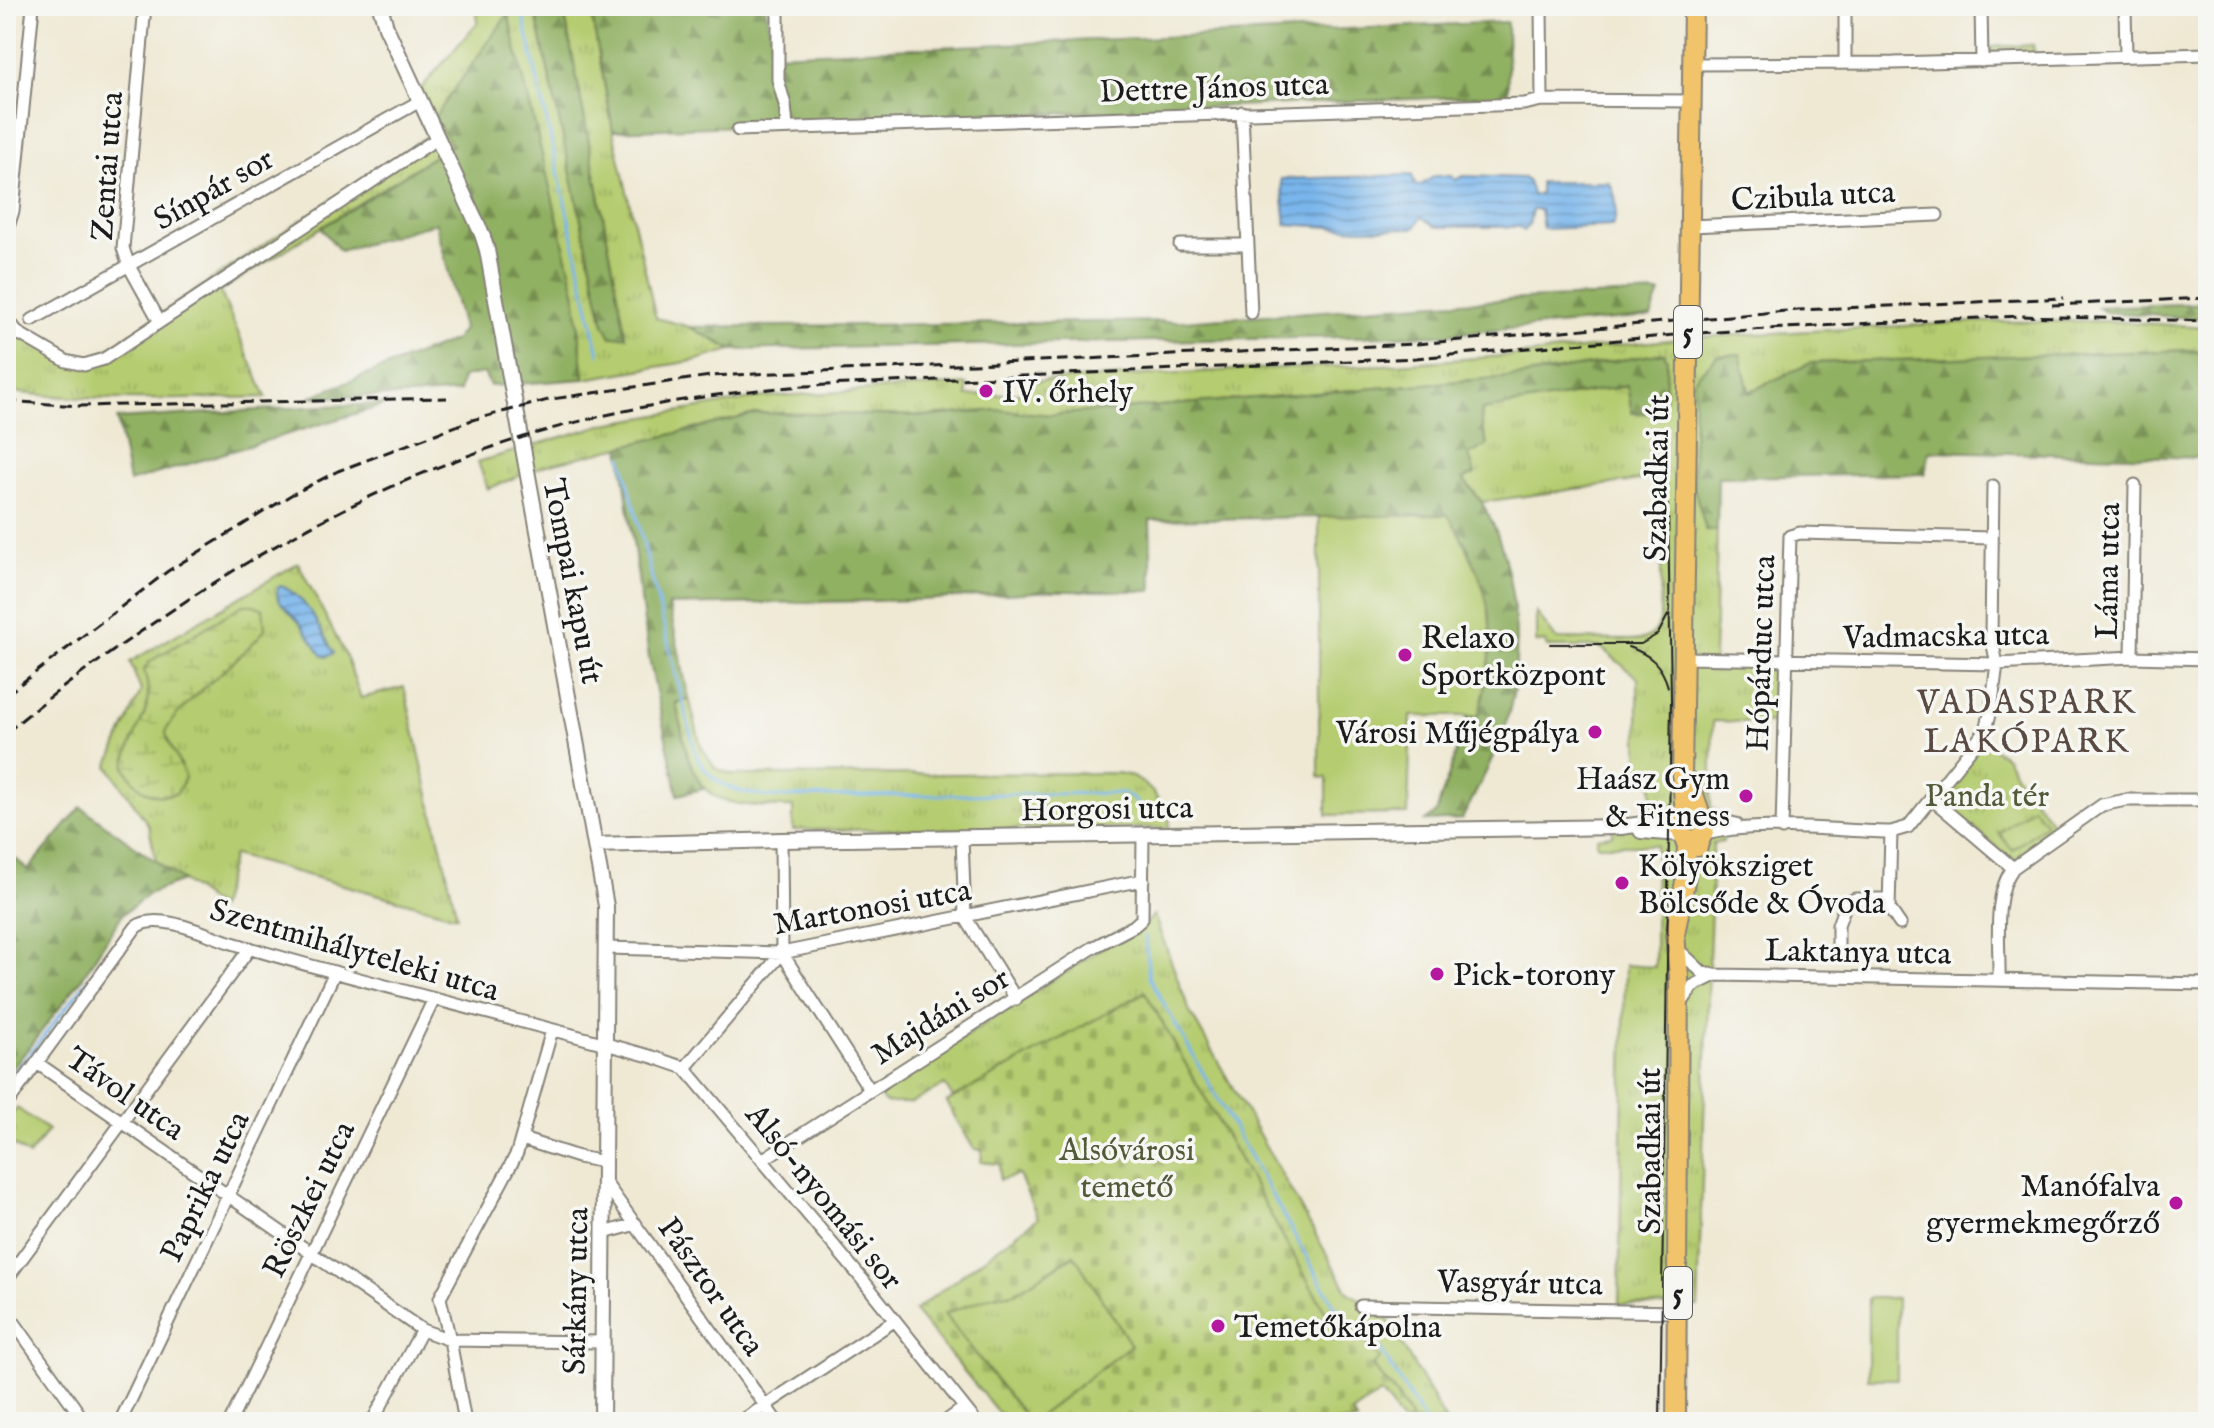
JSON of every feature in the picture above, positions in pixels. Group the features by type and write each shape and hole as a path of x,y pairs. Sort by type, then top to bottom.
{"main road":[{"name":"Szabadkai út","path":"1679,976 1692,826 1683,760 1693,6"},
{"name":"Szabadkai út","path":"1678,1418 1679,976 1675,935 1692,826"}],"street":[{"path":"6,233 13,211 33,6"},
{"name":"Zentai utca","path":"145,6 123,248 129,266 160,322"},
{"name":"Tompai kapu út","path":"380,6 386,27 487,250 606,906 606,1043"},
{"path":"778,6 778,80 787,127"},
{"path":"1541,6 1542,100"},
{"path":"1845,6 1845,63"},
{"path":"1981,6 1982,61"},
{"path":"2125,6 2126,56"},
{"path":"1692,64 1982,61 2208,54"},
{"name":"Dettre János utca","path":"738,130 1524,104 1542,100 1692,101"},
{"name":"Sínpár sor","path":"32,320 420,101"},
{"path":"1242,112 1251,313"},
{"path":"6,317 18,333 66,361 84,365 104,359 438,138"},
{"name":"Czibula utca","path":"1691,226 1937,215"},
{"path":"1180,245 1248,245"},
{"path":"6,339 18,333"},
{"name":"Láma utca","path":"2132,657 2135,485"},
{"path":"1692,826 1891,832 1908,827 1986,730 1991,710 1997,664 1991,636 1993,486"},
{"name":"Hópárduc utca","path":"1782,829 1790,536 1800,533 1991,538"},
{"name":"Vadmacska utca","path":"1684,658 1997,664 2132,657 2208,659"},
{"path":"1932,799 2013,868"},
{"path":"1999,980 2001,902 2005,879 2013,868 2102,805 2126,800 2208,800"},
{"path":"1692,826 1719,830 1761,828"},
{"name":"Horgosi utca","path":"595,845 1692,826"},
{"path":"1891,832 1889,908 1900,924"},
{"path":"1143,836 1143,880"},
{"path":"962,838 965,917 1016,999"},
{"path":"781,840 782,953 870,1090"},
{"name":"Majdáni sor","path":"762,1160 1094,947 1134,926 1143,914 1143,880"},
{"name":"Martonosi utca","path":"608,948 782,953 1143,880"},
{"path":"1838,951 1838,925 1846,903 1855,899 1889,899"},
{"name":"Szentmihályteleki utca","path":"37,1063 108,961 144,921 161,921 335,972 606,1043"},
{"path":"6,1280 250,948"},
{"path":"606,1043 685,1068 782,953"},
{"path":"1683,954 1696,968 1715,975"},
{"name":"Paprika utca","path":"120,1422 335,972"},
{"path":"1679,1008 1693,986 1715,975"},
{"name":"Laktanya utca","path":"1715,975 2208,984"},
{"name":"Röszkei utca","path":"230,1422 434,999"},
{"path":"465,1422 440,1298 522,1139 552,1030"},
{"name":"Sárkány utca","path":"602,1422 606,1043"},
{"path":"6,1105 37,1063"},
{"name":"Távol utca","path":"37,1063 422,1330 450,1340 603,1342"},
{"name":"Alsó-nyomási sor","path":"685,1068 976,1422"},
{"path":"522,1139 604,1162"},
{"name":"Pásztor utca","path":"604,1181 777,1422"},
{"path":"604,1233 636,1224"},
{"name":"Vasgyár utca","path":"1361,1306 1678,1312"},
{"path":"6,1311 85,1422"},
{"path":"740,1422 894,1321"},
{"path":"372,1422 422,1330"},
{"path":"945,1422 964,1408"}],"green space":[{"path":"476,6 534,6 604,324 626,336 563,6 590,6 613,131 656,318 690,327 732,350 693,361 584,379 575,291 453,144 220,291 266,397 103,399 6,391 6,325 16,319 33,338 90,361 427,136 411,100 478,22"},
{"path":"534,6 563,6 626,336 611,337 604,324"},
{"path":"590,6 765,6 775,54 1507,22 1508,95 613,131"},
{"path":"508,14 575,291 584,379 490,386 484,373 462,377 459,392 310,397 455,340 463,329 436,223 340,251 321,228 452,145 434,118"},
{"path":"2033,45 2035,56 1992,57 1991,47"},
{"path":"1660,293 1651,317 1437,335 732,350 690,327 1182,321 1438,303"},
{"path":"2208,303 2208,319 2105,312 2098,307"},
{"path":"2103,321 2208,327 2208,355 2191,350 1811,363 1749,392 1740,355 1716,356 1705,530 1717,530 1714,662 1768,664 1780,676 1778,723 1713,721 1711,807 1724,816 1723,842 1713,843 1698,1307 1619,1304 1625,965 1655,967 1656,845 1597,845 1597,837 1612,835 1611,816 1652,816 1652,777 1638,777 1638,678 1600,647 1547,647 1546,642 1536,643 1536,612 1556,639 1638,640 1654,632 1660,621 1663,477 1482,502 1463,479 1468,455 1487,445 1481,421 1482,409 1628,386 1664,414 1667,359 1664,353 1521,376 1051,415 999,410 930,416 759,413 543,466 488,489 478,462 605,424 764,397 967,384 967,396 1020,393 1021,382 1383,365 1699,337 1975,322"},
{"path":"2191,350 2208,355 2208,458 1929,451 1925,474 1718,477 1717,530 1706,530 1693,484 1694,379 1717,356 1740,354 1749,392 1811,363"},
{"path":"1664,353 1667,359 1664,414 1632,413 1627,386 1482,410 1481,421 1487,445 1469,455 1475,474 1463,479 1482,503 1502,549 1514,605 1516,662 1514,689 1505,726 1462,819 1425,821 1436,813 1468,717 1478,716 1469,550 1447,515 1150,520 1152,591 1050,591 921,600 669,605 689,698 676,703 687,755 703,789 678,795 649,658 620,447 759,413 930,416 999,410 1051,415 1521,376"},
{"path":"388,404 129,482 117,419 322,406"},
{"name":"Relaxo Sportközpont","path":"1448,515 1475,566 1488,612 1489,660 1478,716 1411,716 1408,814 1327,815 1327,778 1319,777 1319,517"},
{"path":"298,563 346,656 361,698 404,687 457,916 233,855 219,908 156,861 149,826 108,766 141,691 130,662"},
{"path":"243,605 263,609 265,629 171,722 166,736 185,778 177,793 160,795 146,791 134,781 125,767 146,710 148,698 144,670 149,662"},
{"path":"689,698 701,746 715,768 734,775 1118,773 1142,782 1154,794 1164,816 1170,816 1169,828 793,830 793,807 736,803 718,798 705,789 688,757 676,702"},
{"name":"Panda tér","path":"1983,741 2006,757 2059,832 2016,860 1942,801 1942,796"},
{"path":"81,807 183,881 150,893 122,915 81,980 6,1077 6,850 28,870"},
{"path":"2033,807 2046,824 2012,850 1999,833"},
{"path":"1154,915 1190,1012 1348,1292 1386,1316 1446,1422 1412,1422 1398,1397 1372,1365 1379,1358 1348,1321 1335,1329 1145,992 953,1098 945,1085 911,1103 886,1103 876,1094 1110,943 1134,934"},
{"name":"Alsóvárosi temető","path":"1145,992 1335,1329 1348,1320 1380,1359 1372,1366 1398,1397 1412,1422 1401,1422 1380,1393 1352,1413 1357,1422 1032,1422 1131,1345 1074,1255 1014,1293 992,1296 944,1314 1029,1422 1006,1422 914,1311 1038,1218 1019,1175 999,1180 1000,1164 981,1162 982,1150 974,1149 946,1102"},
{"path":"17,1108 48,1130 29,1156 6,1139 6,1123"},
{"path":"1075,1255 1131,1345 1029,1422 944,1313 992,1296 1014,1293"},
{"path":"1868,1298 1897,1298 1897,1379 1868,1379"}],"water":[{"path":"1412,175 1415,185 1419,186 1435,176 1451,176 1455,180 1463,176 1524,178 1533,196 1540,193 1540,182 1609,182 1615,198 1616,216 1612,226 1543,229 1540,210 1532,210 1529,225 1524,231 1519,227 1436,227 1421,217 1415,228 1360,229 1286,224 1281,179"},
{"path":"282,586 307,607 334,653 326,657 322,655 281,603 277,595 278,587"}],"waterway":[{"path":"521,6 599,354"},
{"path":"622,457 696,755 702,766 718,781 737,790 770,797 1124,793 1137,802 1143,821"},
{"path":"6,1084 135,920"},
{"path":"1145,936 1149,977 1335,1307 1347,1313"},
{"path":"1365,1324 1425,1422"}],"tram line":[{"path":"1660,1422 1671,700 1668,505"},
{"path":"1550,644 1641,644 1658,634 1668,615"},
{"path":"1628,647 1654,661 1668,687"}],"railway":[{"path":"6,695 168,571 291,495 338,471 472,420 552,399 710,376 1416,344 1798,310 2064,298"},
{"path":"2052,305 2208,298"},
{"path":"6,733 162,617 238,568 314,525 390,488 467,456 546,430 628,410 714,395 805,386 1416,358 1698,333 1873,323 2020,316 2208,321"},
{"path":"6,401 79,406 447,398"}],"place":[{"name":"IV. őrhely","path":"986,391"},
{"name":"Relaxo Sportközpont","path":"1405,655"},
{"name":"Városi Műjégpálya","path":"1595,732"},
{"name":"Haász Gym & Fitness","path":"1746,796"},
{"name":"Kölyöksziget Bölcsőde & Óvoda","path":"1622,883"},
{"name":"Pick-torony","path":"1437,974"},
{"name":"Manófalva gyermekmegőrző","path":"2176,1203"},
{"name":"Temetőkápolna","path":"1218,1326"}],"district":[{"name":"VADASPARK LAKÓPARK","path":"2027,720"}]}
